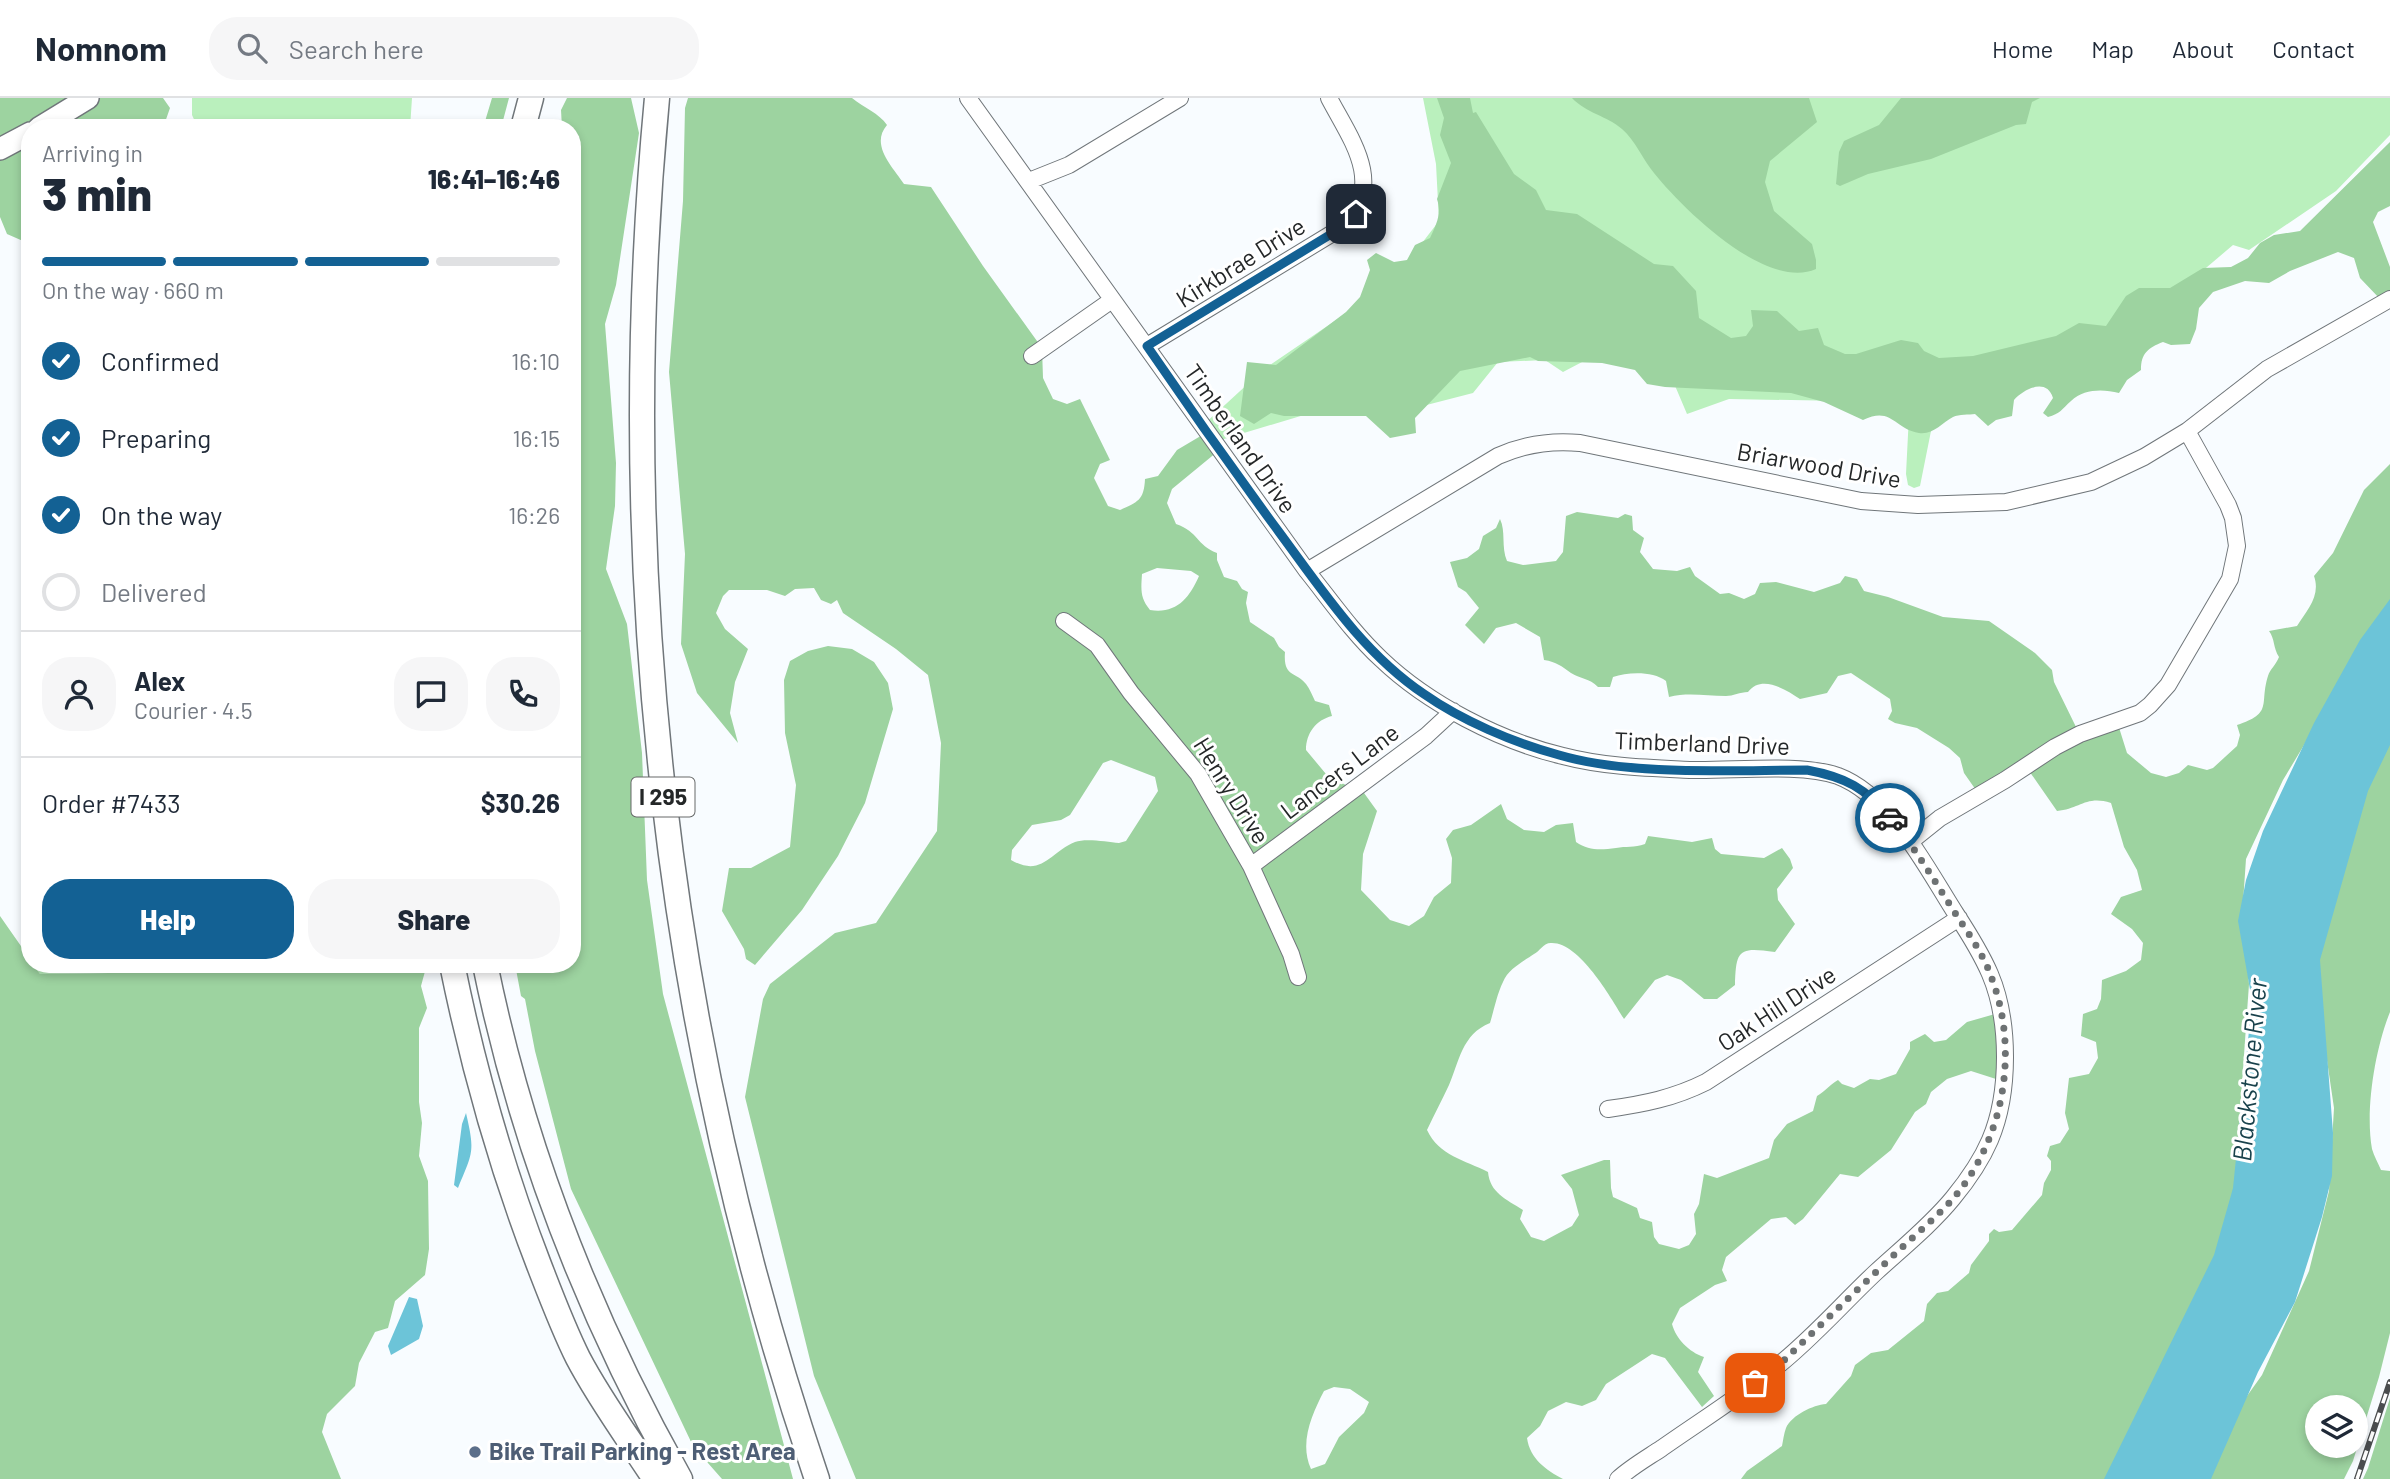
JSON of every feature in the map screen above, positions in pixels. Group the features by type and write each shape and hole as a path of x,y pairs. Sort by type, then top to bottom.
{"highway":[{"path":"525,119 531,98"},
{"name":"I 295","path":"657,98 644,283 642,500 647,630 664,803 691,984 722,1143 765,1311 817,1479"},
{"path":"454,973 489,1122 545,1282 586,1373 655,1479"},
{"path":"487,973 514,1084 554,1209 604,1331 680,1479"}],"main road":[{"path":"54,119 88,98"},
{"path":"0,149 21,138"}],"street":[{"path":"968,98 1029,181 1069,165 1180,98"},
{"name":"Kirkbrae Drive","path":"1147,346 1346,225 1356,214 1364,187 1362,160 1329,98"},
{"name":"Timberland Drive","path":"1029,181 1307,571 1352,628 1384,661 1425,695 1453,711 1560,756 1591,762 1695,770 1807,770 1839,777 1863,790 1910,842 1977,947 1992,976 2002,1014 2005,1041 1998,1114 1990,1139 1976,1165 1950,1201 1777,1367 1618,1479"},
{"name":"Briarwood Drive","path":"1307,571 1498,456 1546,442 1580,443 1843,499 1919,505 2006,502 2091,482 2144,457 2187,430 2267,369 2390,299"},
{"path":"1032,356 1112,300"},
{"path":"1910,842 1940,818 2055,747 2080,733 2140,713 2168,685 2230,579 2236,546 2233,518 2228,505 2187,430"},
{"name":"Henry Drive","path":"1063,621 1097,645 1131,693 1198,774 1251,866 1292,954 1298,977"},
{"name":"Lancers Lane","path":"1251,866 1426,736 1453,711"},
{"name":"Oak Hill Drive","path":"1608,1109 1651,1103 1679,1095 1706,1082 1959,918"}],"green space":[{"path":"0,98 163,98 170,108 166,119 21,119 21,240 7,234 0,217"},
{"path":"192,98 412,98 411,119 194,119"},
{"path":"492,98 509,98 503,119 486,119"},
{"path":"567,98 631,98 639,133 616,285 605,324 616,463 615,506 606,569 627,624 642,753 647,880 663,994 793,1479 722,1479 693,1446 571,1189 517,973 581,973 581,119 562,119 561,110"},
{"path":"688,98 852,98 880,117 887,125 882,133 882,148 894,170 904,184 931,187 1042,348 1043,378 1053,399 1067,404 1080,399 1110,460 1100,464 1094,478 1108,506 1120,510 1136,502 1143,492 1145,479 1158,476 1177,450 1204,434 1217,452 1172,489 1167,503 1176,524 1184,527 1217,553 1224,577 1237,581 1242,589 1248,592 1246,603 1250,622 1274,638 1285,652 1288,670 1306,684 1315,701 1329,705 1332,716 1313,728 1306,750 1326,774 1351,788 1359,786 1377,811 1363,854 1361,890 1390,920 1409,926 1424,916 1434,897 1451,883 1452,858 1446,839 1453,830 1471,825 1501,804 1507,819 1524,830 1544,832 1556,825 1573,823 1576,842 1590,848 1641,845 1645,844 1648,836 1692,842 1712,838 1715,849 1721,854 1764,858 1782,848 1793,868 1777,889 1778,900 1795,924 1775,952 1754,950 1742,953 1737,964 1735,985 1717,999 1704,999 1681,980 1667,975 1655,980 1624,1019 1584,962 1563,945 1552,943 1544,945 1505,977 1490,1023 1467,1041 1427,1130 1438,1146 1446,1152 1488,1172 1495,1190 1523,1210 1520,1219 1531,1237 1544,1241 1572,1226 1579,1215 1572,1189 1561,1175 1610,1160 1613,1197 1637,1208 1640,1218 1652,1222 1654,1237 1659,1244 1679,1249 1689,1245 1696,1234 1694,1214 1699,1204 1704,1174 1717,1178 1769,1158 1774,1140 1787,1124 1813,1111 1817,1096 1838,1080 1854,1088 1870,1079 1879,1080 1896,1074 1910,1049 1910,1042 1925,1034 1934,1042 1946,1040 1967,1022 1995,1014 1999,1038 1996,1079 1971,1071 1947,1079 1931,1092 1926,1104 1915,1112 1891,1150 1858,1177 1840,1174 1795,1225 1786,1217 1771,1219 1726,1257 1722,1270 1727,1281 1715,1285 1680,1308 1672,1324 1674,1330 1684,1344 1704,1357 1698,1372 1714,1396 1702,1407 1665,1358 1652,1354 1606,1384 1596,1400 1582,1406 1566,1402 1548,1411 1540,1426 1527,1438 1540,1463 1563,1479 856,1479 814,1376 745,1097 763,999 770,984 835,933 876,923 937,831 941,743 928,675 896,649 843,613 837,600 831,604 821,600 814,588 795,589 785,596 767,590 729,590 723,596 716,613 725,629 748,649 735,682 730,713 738,743 697,693 681,644 685,554 669,372 683,201 685,108","holes":["1157,568 1191,571 1199,576 1186,598 1167,610 1150,610 1143,598 1142,574","1111,760 1155,777 1158,791 1126,841 1075,842 1038,865 1022,865 1011,860 1012,850 1032,825 1061,820 1070,815 1103,763","1334,1387 1350,1389 1369,1402 1364,1413 1339,1437 1325,1464 1311,1469 1306,1449 1308,1429 1324,1391"]},
{"path":"1423,98 2390,98 2390,135 2336,191 2249,250 2233,245 2160,307 1934,416 1920,486 1914,488 1908,485 1906,474 1909,415 1844,401 1729,399 1687,414 1673,381 1652,356 1584,361 1563,372 1545,360 1498,362 1473,393 1411,409 1304,415 1214,442 1202,426 1264,369 1342,316 1405,265 1439,221 1436,164"},
{"path":"1437,98 1470,98 1473,113 1476,112 1514,174 1536,190 1546,210 1577,214 1654,264 1673,266 1696,291 1699,318 1731,338 1746,336 1753,326 1751,310 1777,311 1799,331 1818,328 1824,345 1845,354 1856,354 1901,340 1918,343 1924,351 1939,358 1973,356 2056,336 2079,323 2106,326 2126,296 2139,288 2170,288 2203,268 2231,267 2248,258 2260,243 2274,235 2300,231 2390,142 2390,206 2378,212 2373,222 2390,267 2390,296 2381,300 2360,278 2354,258 2338,252 2290,271 2269,283 2245,281 2213,292 2199,308 2196,329 2190,344 2171,345 2163,342 2149,349 2142,359 2141,370 2127,380 2119,393 2087,392 2048,417 2043,413 2053,398 2046,388 2035,387 2014,400 2012,416 1996,420 1988,426 1975,414 1961,415 1924,433 1911,431 1887,417 1873,416 1863,420 1824,402 1791,393 1665,387 1647,384 1635,370 1602,363 1538,361 1530,357 1460,371 1415,418 1416,433 1390,438 1366,416 1284,416 1271,413 1254,424 1240,416 1247,362 1276,365 1346,312 1360,297 1370,270 1367,260 1376,253 1394,262 1407,260 1415,245 1430,238 1439,215 1437,199 1451,163 1440,135 1444,118"},
{"path":"1572,98 1809,98 1817,122 1770,161 1765,182 1774,211 1812,244 1816,269 1796,273 1774,268 1750,258 1727,243 1667,188 1622,129"},
{"path":"1901,98 2040,98 2032,102 2026,124 2016,125 1931,159 1868,174 1840,186 1836,184 1839,152 1844,141 1879,125"},
{"path":"2390,464 2390,602 2283,780 2246,859 2242,917 2249,984 2234,1197 2214,1268 2111,1479 1741,1479 1747,1471 1782,1446 1786,1428 1793,1419 1815,1406 1826,1404 1851,1376 1855,1365 1871,1353 1888,1350 1924,1321 1927,1304 1937,1293 1948,1291 1969,1273 1971,1265 1989,1241 1989,1234 1994,1229 1999,1232 2012,1230 2042,1195 2044,1183 2051,1170 2051,1161 2047,1156 2050,1146 2060,1143 2069,1129 2065,1113 2069,1078 2089,1074 2098,1058 2096,1042 2081,1036 2083,1014 2097,1009 2101,999 2102,980 2126,971 2141,960 2143,943 2132,929 2111,914 2121,897 2142,890 2137,870 2124,847 2111,803 2089,801 2057,811 2025,765 1978,793 1964,773 1960,758 1917,728 1888,719 1892,711 1890,699 1851,673 1838,676 1827,693 1800,699 1781,688 1767,684 1760,684 1748,692 1729,696 1690,694 1669,697 1666,681 1654,675 1640,673 1613,677 1610,687 1598,687 1559,665 1544,660 1540,637 1516,623 1496,628 1484,644 1465,625 1479,608 1466,592 1458,587 1450,562 1467,558 1479,549 1483,536 1496,528 1500,519 1507,561 1523,565 1556,561 1563,552 1566,516 1577,512 1618,518 1625,514 1632,516 1633,530 1644,538 1640,552 1653,569 1677,571 1690,567 1695,576 1720,594 1729,593 1744,599 1755,594 1760,583 1776,582 1814,592 1840,583 1845,576 1857,579 1864,591 1943,617 1989,621 2035,653 2052,670 2054,682 2077,729 2116,718 2127,753 2151,773 2166,777 2179,773 2188,765 2207,770 2213,768 2237,746 2240,735 2237,725 2249,721 2261,712 2268,676 2279,657 2269,631 2297,626 2314,596 2314,576 2333,553 2364,490"},
{"path":"828,646 852,649 874,662 888,683 893,709 865,803 838,856 802,910 755,965 746,959 744,949 722,911 729,868 751,868 790,847 796,785 785,733 784,680 790,661 808,651"},
{"path":"2390,741 2390,1012 2376,1061 2370,1116 2373,1152 2381,1170 2390,1171 2390,1333 2379,1377 2368,1413 2368,1395 2305,1395 2305,1458 2354,1458 2344,1479 2203,1479 2242,1403 2262,1375 2309,1271 2329,1191 2334,1108 2324,1040 2319,952 2369,779"},
{"path":"0,916 21,946 21,973 425,973 421,986 427,1008 419,1028 419,1102 422,1123 419,1156 428,1181 429,1249 425,1275 395,1301 388,1328 375,1332 359,1363 355,1386 327,1414 322,1432 341,1479 0,1479"},
{"path":"39,973 109,973 40,974"},
{"path":"2390,1398 2390,1479 2363,1479 2368,1468"}],"water":[{"name":"Blackstone River","path":"2390,599 2390,745 2368,791 2320,960 2333,1133 2332,1176 2295,1302 2258,1372 2211,1479 2104,1479 2214,1255 2233,1188 2252,1001 2238,921 2246,880 2263,831 2314,723 2360,640"},
{"path":"466,1113 471,1152 458,1188 454,1185 462,1124"},
{"path":"409,1297 417,1299 423,1326 419,1339 391,1355 388,1346"}],"railway":[{"path":"2357,1479 2390,1382"}],"way so far":[{"path":"1755,1383 1777,1367 1950,1201 1976,1165 1990,1139 1998,1114 2004,1077 2005,1041 2002,1014 1992,976 1977,947 1910,842 1890,818"}],"place":[{"name":"Bike Trail Parking - Rest Area","path":"475,1452"}],"route":[{"path":"1356,214 1346,225 1147,346 1307,571 1366,644 1425,695 1499,733 1560,756 1626,766 1695,770 1807,770 1824,773 1839,777 1863,790 1890,818"}]}
